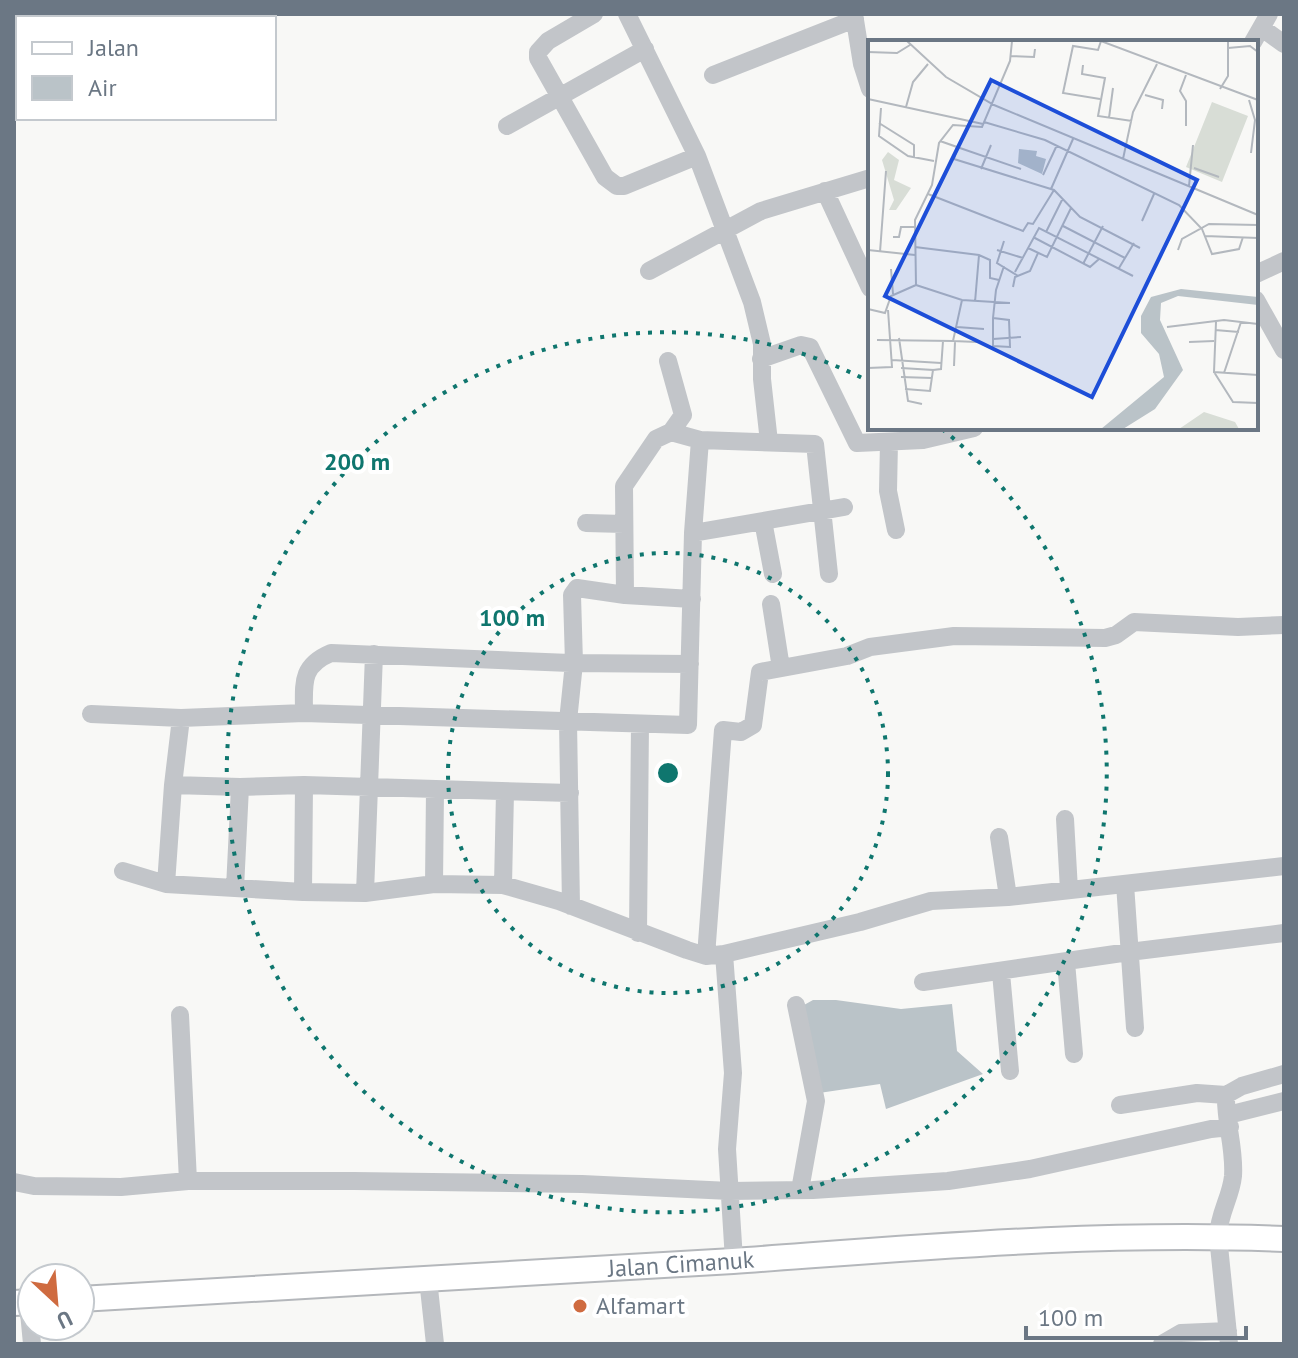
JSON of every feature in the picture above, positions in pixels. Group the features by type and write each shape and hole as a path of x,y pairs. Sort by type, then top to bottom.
{"main road":[{"name":"Jalan Cimanuk","path":"96,1298 972,1243 1218,1236 1284,1239"}],"street":[{"path":"594,14 548,41 538,52 540,63 605,177 617,186 697,156"},
{"path":"627,14 697,156 752,302 762,344 769,442"},
{"path":"713,75 854,17 868,80"},
{"path":"1265,22 1284,44"},
{"path":"507,126 645,49"},
{"path":"649,271 761,211 868,179"},
{"path":"825,191 868,284"},
{"path":"1258,273 1284,261"},
{"path":"1263,325 1284,350"},
{"path":"761,359 801,345 810,347 857,443 889,442 957,430"},
{"path":"625,595 624,486 656,439 671,432 683,415 668,361"},
{"path":"671,432 700,440 815,444 829,574"},
{"path":"91,714 181,718 304,713 688,725 693,533 700,440"},
{"path":"889,442 888,491 896,530"},
{"path":"693,533 844,507"},
{"path":"763,521 773,574"},
{"path":"586,523 624,524"},
{"path":"571,906 568,721 574,663 573,593 577,588 692,599"},
{"path":"771,604 781,668"},
{"path":"734,1260 727,1149 733,1073 715,955 723,730 741,732 751,728 756,710 758,674 847,656 870,647 954,636 1105,638 1116,635 1134,622 1238,627 1284,625"},
{"path":"304,713 306,673 312,664 331,653 574,663 690,664"},
{"path":"365,893 374,654"},
{"path":"166,884 181,718"},
{"path":"638,933 640,724"},
{"path":"173,785 370,786 570,793"},
{"path":"303,892 304,785"},
{"path":"235,888 240,787"},
{"path":"434,884 435,790"},
{"path":"503,885 505,792"},
{"path":"1065,819 1069,890"},
{"path":"999,837 1008,897"},
{"path":"123,871 166,884 303,892 365,893 434,884 503,885 571,906 638,933 715,955 860,922 931,901 1008,897 1284,866"},
{"path":"1125,884 1135,1028"},
{"path":"923,982 1284,933"},
{"path":"1066,962 1074,1054"},
{"path":"1001,973 1010,1071"},
{"path":"796,1005 816,1101 800,1190"},
{"path":"180,1015 188,1181"},
{"path":"1120,1105 1197,1093 1226,1095 1242,1086 1284,1074"},
{"path":"1162,1344 1181,1333 1229,1337 1218,1236 1218,1221 1232,1182 1234,1155 1226,1095"},
{"path":"14,1182 34,1186 121,1187 188,1181 582,1184 730,1191 871,1187 1030,1169 1211,1129 1284,1101"},
{"path":"428,1279 435,1344"}],"water":[{"path":"813,1000 901,1009 952,1004 957,1051 983,1074 886,1109 880,1084 819,1093 804,1005"}],"place":[{"name":"Alfamart","path":"580,1306"}]}
